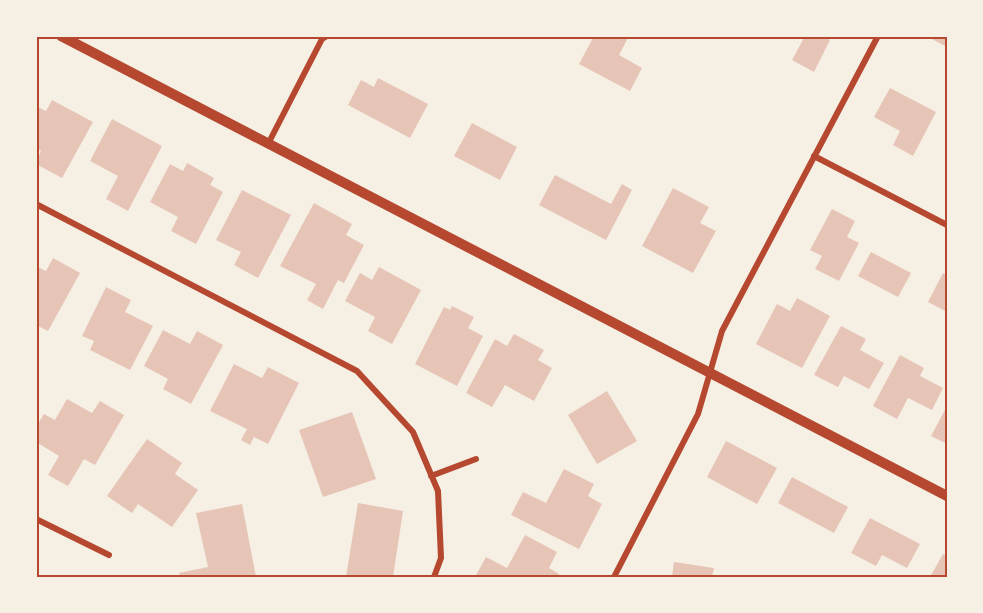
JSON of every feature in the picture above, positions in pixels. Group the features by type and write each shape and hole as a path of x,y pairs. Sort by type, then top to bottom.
{"street":[{"path":"61,36 947,496"},
{"path":"268,144 322,39 327,36"},
{"path":"614,577 698,414 722,331 878,36"},
{"path":"814,156 947,225"},
{"path":"36,204 357,371 413,432 438,491 441,558 434,577"},
{"path":"431,476 476,459"},
{"path":"36,519 109,555"}],"building":[{"path":"594,36 629,36 619,55 642,68 630,91 579,64"},
{"path":"805,36 822,36 830,40 814,72 792,60"},
{"path":"926,36 947,36 947,47"},
{"path":"378,78 428,104 410,138 348,105 361,80 374,87"},
{"path":"890,88 936,112 913,156 893,145 900,131 874,117"},
{"path":"52,100 93,122 62,178 36,164 41,151 36,148 36,106 46,111"},
{"path":"112,119 162,146 128,211 106,199 118,176 90,161"},
{"path":"472,123 517,147 500,180 454,156"},
{"path":"187,163 214,178 210,185 223,192 196,244 171,231 178,217 150,202 170,164 183,171"},
{"path":"555,175 611,204 622,184 632,190 606,240 539,205"},
{"path":"673,188 709,207 700,223 716,231 693,273 642,246"},
{"path":"242,190 291,215 258,278 234,265 241,252 216,240"},
{"path":"314,203 352,224 346,235 364,245 344,283 338,280 323,309 307,300 316,284 280,266"},
{"path":"832,209 855,221 847,237 859,243 839,281 815,269 822,256 810,250"},
{"path":"871,252 911,273 898,297 858,276"},
{"path":"53,258 80,273 48,331 36,325 36,266 46,271"},
{"path":"379,267 421,290 392,344 368,331 375,317 345,301 360,273 372,280"},
{"path":"943,273 947,275 947,312 928,302"},
{"path":"106,287 131,300 125,312 153,326 130,370 90,350 94,341 82,336"},
{"path":"797,298 830,316 802,368 756,344 777,304 790,311"},
{"path":"452,306 474,317 468,328 483,336 457,386 415,364 444,307 450,310"},
{"path":"841,326 866,339 860,350 884,363 869,389 844,376 838,387 814,375"},
{"path":"163,330 190,344 197,331 223,345 191,404 163,389 168,379 144,366"},
{"path":"514,334 544,350 538,360 552,368 534,401 505,385 492,407 466,393 495,339 507,346"},
{"path":"900,355 924,368 920,376 943,388 932,410 908,398 897,419 873,406"},
{"path":"234,364 262,378 268,367 299,383 268,444 254,437 250,445 241,440 247,429 210,411"},
{"path":"607,391 637,441 597,464 568,415"},
{"path":"67,399 92,413 100,401 124,415 95,465 84,459 68,486 48,475 59,456 36,442 36,427 44,414 55,420"},
{"path":"947,406 947,444 931,436"},
{"path":"352,412 376,479 323,497 299,430"},
{"path":"147,439 182,463 175,474 198,490 172,527 138,504 132,513 107,496"},
{"path":"726,441 777,468 757,504 707,477"},
{"path":"564,469 594,484 588,496 602,504 579,549 511,515 523,492 546,503"},
{"path":"792,477 848,507 834,533 778,503"},
{"path":"358,503 403,511 393,577 346,577"},
{"path":"242,504 256,577 180,577 179,573 208,567 196,513"},
{"path":"870,518 920,544 907,568 882,555 876,566 851,553"},
{"path":"525,535 557,552 549,568 559,574 558,577 475,577 486,557 507,568"},
{"path":"943,554 947,556 947,577 930,577"},
{"path":"674,562 714,568 712,577 672,577"}]}
